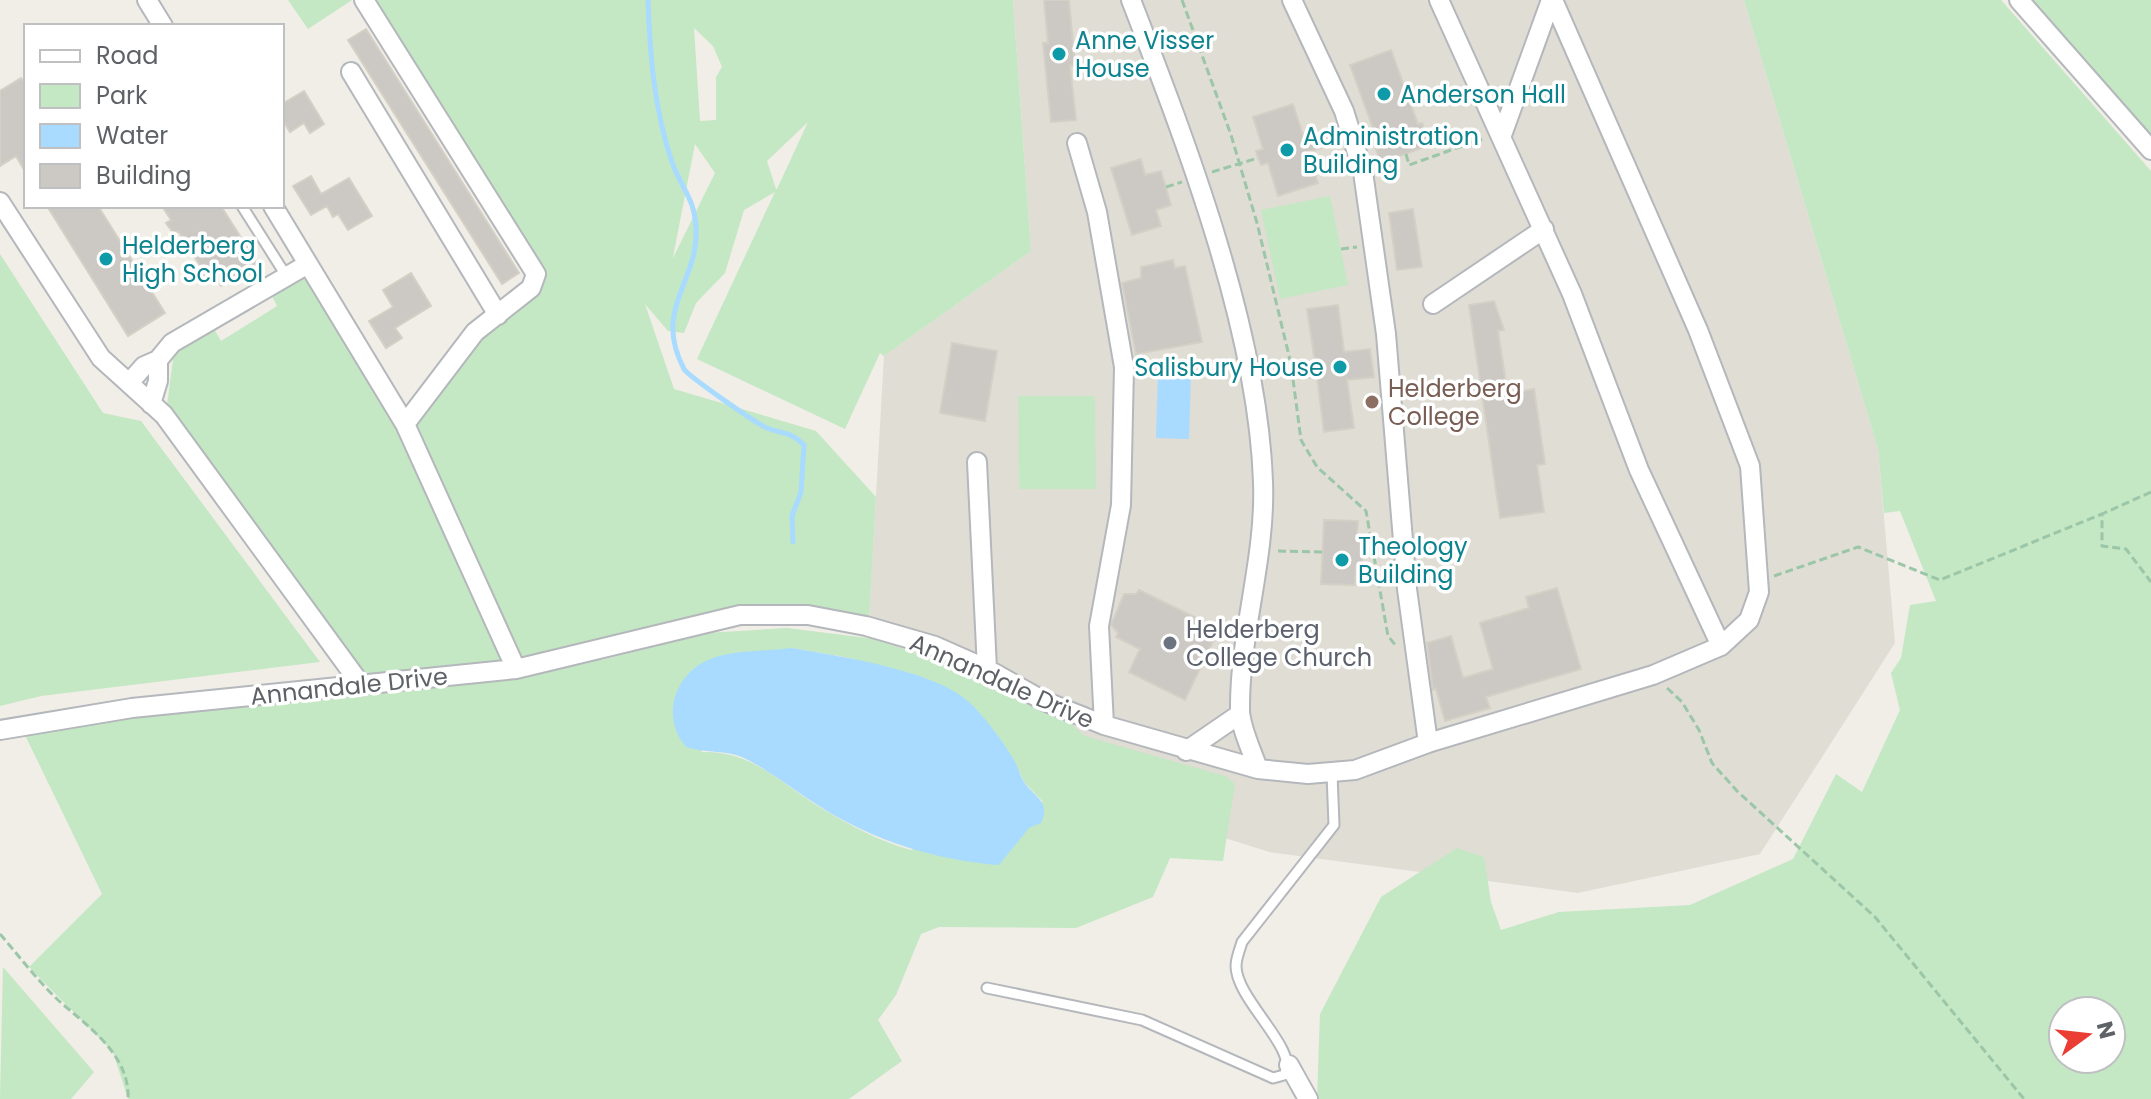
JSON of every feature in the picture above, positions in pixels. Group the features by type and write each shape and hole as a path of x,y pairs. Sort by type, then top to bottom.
{"street":[{"path":"147,0 162,24"},
{"path":"364,0 535,271 531,288 475,332 405,424"},
{"path":"1131,0 1184,139 1237,324 1261,455 1263,504 1240,714 1258,769"},
{"path":"1292,0 1344,111 1363,172 1386,334 1407,589 1428,743"},
{"path":"1439,0 1544,229 1639,470 1721,646"},
{"path":"1501,133 1552,0"},
{"path":"1552,0 1747,452 1760,582"},
{"path":"2019,0 2151,150"},
{"path":"351,72 498,315"},
{"path":"1077,143 1097,212 1124,367 1121,505 1099,626 1104,725"},
{"path":"0,202 101,358 164,415 362,686"},
{"path":"274,208 405,424 516,669"},
{"path":"1433,304 1544,229"},
{"path":"129,383 144,366 158,360 172,343 308,264"},
{"path":"151,404 158,381 158,360"},
{"path":"977,462 987,669"},
{"name":"Annandale Drive","path":"0,730 132,708 516,669 740,615 777,614 866,626 935,646 987,669 1044,701 1104,725 1186,751 1258,769 1332,774 1355,770 1428,743 1653,675 1721,646 1742,628 1754,610 1760,582"},
{"path":"1186,751 1240,714"},
{"path":"1289,1065 1308,1099"}],"lane":[{"path":"243,208 287,277"},
{"path":"987,988 1142,1020 1273,1078 1284,1075 1289,1065 1278,1039 1249,1002 1236,965 1242,942 1334,825 1332,774"}],"path":[{"path":"1182,0 1240,163 1292,373 1299,429 1306,450 1317,467 1363,506 1368,517 1388,636 1398,649"},
{"path":"1318,139 1343,131"},
{"path":"1406,154 1409,165 1501,133"},
{"path":"1210,173 1258,158"},
{"path":"1262,376 1308,371"},
{"path":"1760,582 1858,547 1940,580 2151,492"},
{"path":"2102,514 2102,546 2126,549 2151,582"},
{"path":"1259,550 1322,552"},
{"path":"1653,675 1682,702 1721,772 1875,917 2024,1099"},
{"path":"0,934 57,999 100,1035 113,1052 128,1099"}],"shaded area":[{"name":"Helderberg College","path":"1013,0 1744,0 1878,449 1895,643 1760,854 1578,893 1269,852 863,723 884,356 1031,251"}],"green space":[{"path":"288,0 352,0 308,29"},
{"path":"375,0 1013,0 1031,251 884,356 880,353 845,429 697,359 775,192 744,210 725,273 696,303 684,333 668,331 645,304 674,389 816,431 876,497 869,621 811,609 521,660 412,432 418,412 445,372 482,334 537,287 527,246","holes":["694,28 713,46 722,67 716,77 716,120 700,121","808,122 777,189 767,161","695,144 715,173 673,258"]},
{"path":"1744,0 2001,0 2151,171 2151,1099 1317,1099 1320,1014 1381,897 1457,848 1484,857 1491,902 1501,930 1559,912 1690,905 1793,859 1836,774 1862,792 1900,710 1891,673 1901,658 1910,605 1936,601 1900,511 1884,513 1878,449"},
{"path":"2019,0 2151,0 2151,150"},
{"path":"1330,196 1348,285 1280,299 1261,210"},
{"path":"0,254 103,413 141,421 320,662 41,696 0,706"},
{"path":"302,278 317,286 399,426 509,660 365,674 167,405 174,352 214,329 221,341 277,306 271,294"},
{"path":"1018,396 1095,396 1096,489 1019,489"},
{"path":"787,628 875,639 970,673 991,675 1044,701 1085,736 1225,776 1235,784 1223,861 1170,858 1153,897 1076,928 939,927 921,934 896,995 878,1020 902,1061 849,1099 128,1099 113,1052 29,967 102,894 25,735 54,722 599,654 602,660 706,633","holes":["792,648 850,658 968,701 1014,760 1024,782 1043,802 911,850 842,820 751,762 736,756 701,752"]},
{"path":"3,967 94,1072 71,1099 0,1099"}],"water":[{"path":"1158,372 1191,374 1189,439 1156,438"},
{"path":"792,648 909,673 952,690 968,701 999,737 1024,782 1043,805 1041,823 1029,828 999,865 952,859 906,847 861,829 739,756 686,747 678,734 673,708 682,682 691,672 716,657"}],"building":[{"name":"Anne Visser House","path":"1044,0 1069,0 1075,65 1070,66 1076,120 1051,122 1043,43 1048,43"},
{"path":"366,29 519,273 502,284 348,40"},
{"name":"Anderson Hall","path":"1391,50 1418,124 1422,123 1430,145 1381,163 1373,141 1377,139 1350,65"},
{"path":"21,78 24,82 24,170 16,156 0,166 0,91"},
{"path":"304,91 324,124 310,133 304,123 290,132 284,122 284,103"},
{"name":"Administration Building","path":"1293,104 1303,135 1315,131 1321,148 1308,152 1318,183 1278,196 1268,163 1261,165 1258,158 1256,151 1263,149 1253,117"},
{"path":"1141,159 1145,175 1161,171 1171,205 1156,210 1161,226 1132,235 1111,168"},
{"path":"311,176 321,194 349,178 372,216 348,230 338,214 333,217 327,206 311,215 293,186"},
{"name":"Helderberg High School","path":"48,208 99,208 165,313 128,336"},
{"name":"Helderberg High School","path":"163,208 222,208 257,263 221,286 215,277 206,283 197,269 201,267 178,231 174,234 166,223 171,220"},
{"path":"1413,209 1422,267 1397,270 1389,213"},
{"path":"1173,260 1175,268 1185,266 1202,342 1136,354 1122,283 1141,278 1141,267"},
{"path":"411,273 431,306 395,328 402,338 386,348 369,321 393,307 383,290"},
{"path":"1494,301 1504,330 1498,331 1507,390 1510,393 1534,389 1545,464 1537,465 1544,512 1500,518 1469,305"},
{"name":"Salisbury House","path":"1338,305 1344,352 1370,349 1374,377 1347,380 1354,428 1324,432 1317,377 1309,378 1308,371 1307,363 1315,362 1307,309"},
{"path":"952,343 997,351 985,421 940,413"},
{"name":"Theology Building","path":"1324,520 1358,521 1357,536 1364,536 1362,568 1356,567 1355,585 1321,584"},
{"path":"1557,588 1581,669 1486,697 1490,708 1445,721 1436,689 1433,690 1427,643 1451,636 1463,678 1493,669 1480,623 1529,608 1526,597"},
{"name":"Helderberg College Church","path":"1139,590 1219,629 1185,700 1129,672 1140,649 1116,637 1118,633 1111,625 1124,594 1136,594"}],"waterway":[{"path":"648,0 652,61 661,122 672,162 693,209 696,229 691,265 675,312 675,348 684,369 697,381 761,425 790,435 804,445 801,492 792,516 793,542"}],"place":[{"name":"Anne Visser House","path":"1059,54"},
{"name":"Anderson Hall","path":"1384,94"},
{"name":"Administration Building","path":"1287,150"},
{"name":"Helderberg High School","path":"106,259"},
{"name":"Salisbury House","path":"1340,367"},
{"name":"Helderberg College","path":"1372,402"},
{"name":"Theology Building","path":"1342,560"},
{"name":"Helderberg College Church","path":"1170,643"}]}
